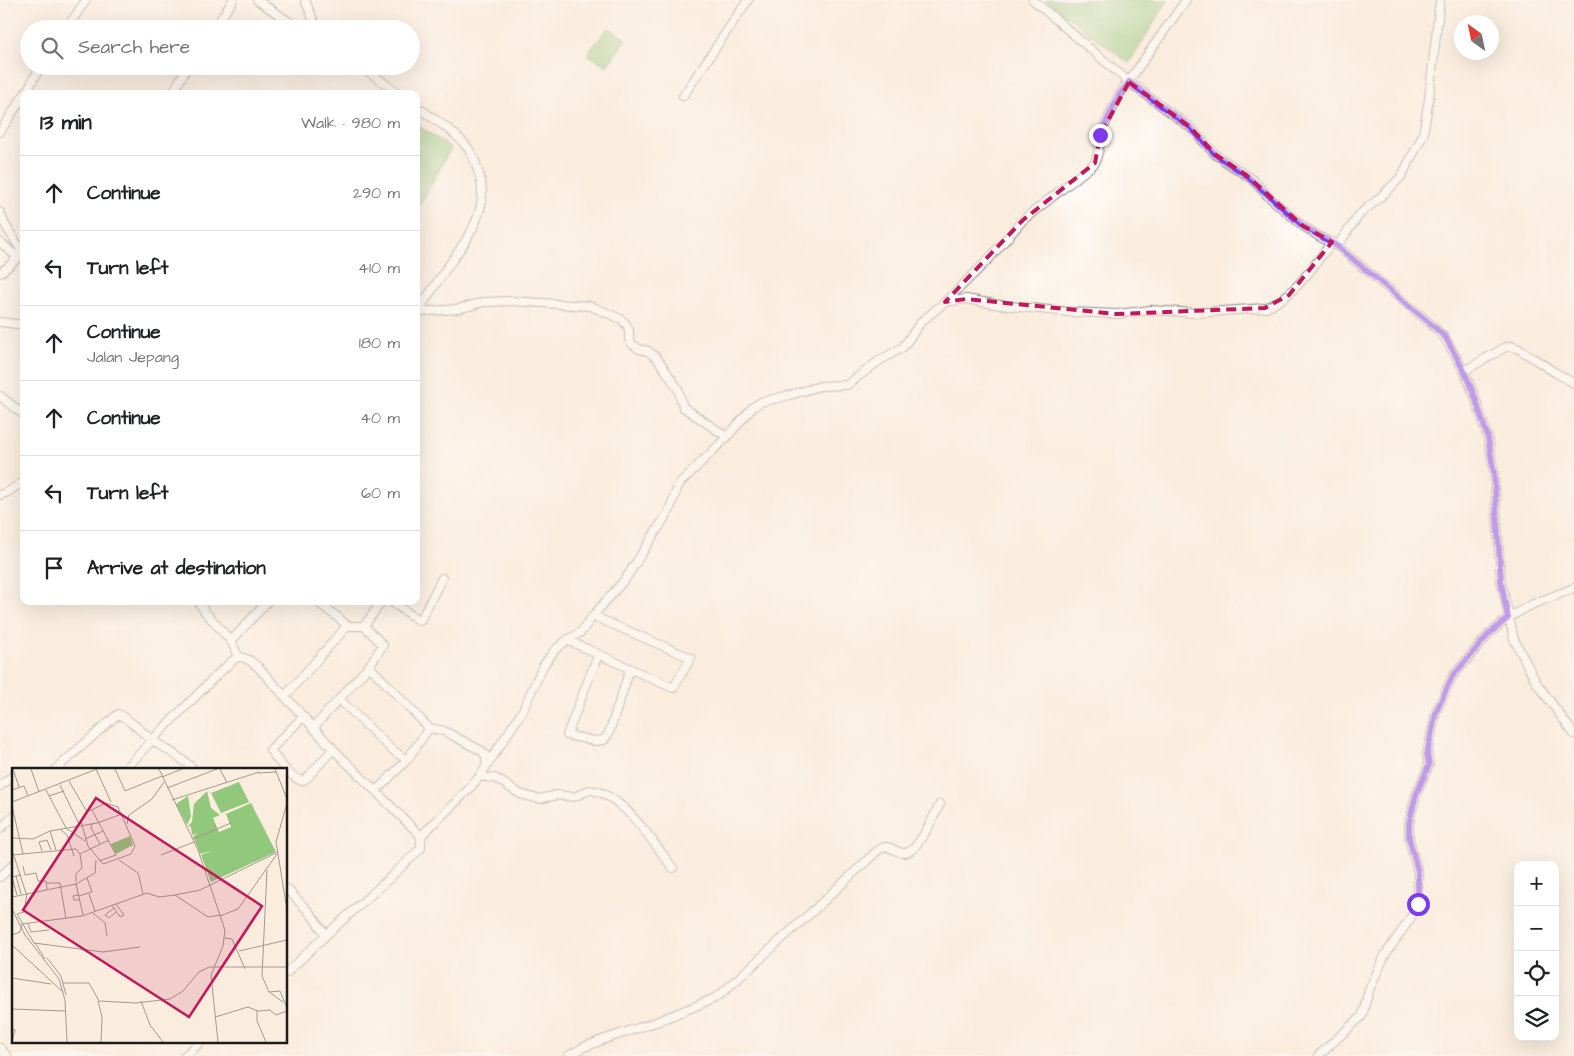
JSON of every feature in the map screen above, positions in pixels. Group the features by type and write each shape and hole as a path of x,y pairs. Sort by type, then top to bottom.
{"street":[{"path":"72,20 86,0"},
{"path":"220,20 233,0"},
{"path":"257,0 287,20"},
{"path":"305,0 313,20"},
{"path":"684,96 748,0"},
{"path":"1033,0 1129,82 1190,127 1216,155 1246,175 1303,226 1335,244 1446,338 1464,371 1475,397 1488,438 1494,473 1501,581 1514,639 1536,682 1574,734"},
{"path":"288,971 421,848 422,836 480,776 486,764 522,712 543,666 554,651 581,632 626,578 669,511 679,484 728,438 752,408 761,402 820,386 847,385 879,361 902,347 921,322 945,302 987,261 1023,220 1095,164 1099,150 1100,135 1119,95 1186,0"},
{"path":"945,302 966,299 1000,305 1069,312 1118,314 1151,310 1195,313 1265,308 1273,305 1288,295 1360,214 1401,177 1422,135 1429,98 1440,0"},
{"path":"27,90 36,75"},
{"path":"174,90 183,75"},
{"path":"373,75 394,90"},
{"path":"0,131 20,101"},
{"path":"420,109 466,145 481,178 483,195 477,220 462,248 420,309"},
{"path":"0,212 20,251"},
{"path":"0,242 20,254"},
{"path":"0,273 20,257"},
{"path":"420,313 458,309 484,302 510,301 590,306 608,313 621,319 626,324 632,344 639,349 648,351 657,358 678,389 683,407 728,438"},
{"path":"0,322 20,324"},
{"path":"1464,371 1504,348 1511,346 1519,349 1574,384"},
{"path":"0,396 20,412"},
{"path":"0,495 20,484"},
{"path":"396,605 420,621 442,578"},
{"path":"1318,1056 1362,1016 1369,990 1384,955 1410,919 1418,904 1418,872 1409,838 1409,823 1416,795 1429,765 1427,754 1436,712 1452,677 1489,634 1508,618 1531,605 1574,588"},
{"path":"201,605 231,640 238,656 249,660 257,666 333,749 422,836"},
{"path":"231,640 264,605"},
{"path":"313,728 368,666 383,645 364,626 347,626 321,605"},
{"path":"364,626 379,605"},
{"path":"568,640 673,688 691,658 593,616"},
{"path":"284,696 347,626"},
{"path":"598,654 567,735 594,741 604,740 609,733 630,669"},
{"path":"130,768 152,740 238,656"},
{"path":"368,666 429,728 444,731 482,751 486,756 486,764"},
{"path":"339,699 391,749 407,760"},
{"path":"56,768 118,714 128,718 152,740 175,754 192,768"},
{"path":"285,768 270,750 303,717"},
{"path":"376,791 407,760 429,728"},
{"path":"288,771 295,778 302,781 307,778 333,749"},
{"path":"480,776 497,779 520,794 539,799 557,795 574,797 589,790 605,795 626,809 673,868"},
{"path":"0,786 12,777"},
{"path":"568,1056 618,1034 656,1022 713,999 721,994 877,851 887,846 904,853 911,851 921,839 940,804"},
{"path":"0,829 12,818"},
{"path":"0,877 12,866"},
{"path":"288,890 311,914 326,935"},
{"path":"184,1056 199,1044"},
{"path":"0,1048 7,1056"}],"highlighted area":[{"path":"1129,82 1190,127 1216,155 1246,175 1303,226 1332,242 1289,295 1265,308 1117,314 966,299 945,302 1023,220 1095,163 1100,135"}],"green space":[{"path":"1046,0 1168,0 1129,63"},
{"path":"608,28 626,39 607,66 587,54"},
{"path":"420,127 451,148 420,205"}],"route":[{"path":"1100,135 1119,95 1129,82 1190,127 1216,155 1252,179 1268,196 1303,226 1337,246 1431,324 1446,338 1464,371 1475,397 1488,438 1494,473 1501,581 1508,618 1489,634 1452,677 1436,712 1427,754 1429,765 1416,795 1409,823 1409,838 1418,872 1418,904"}]}
